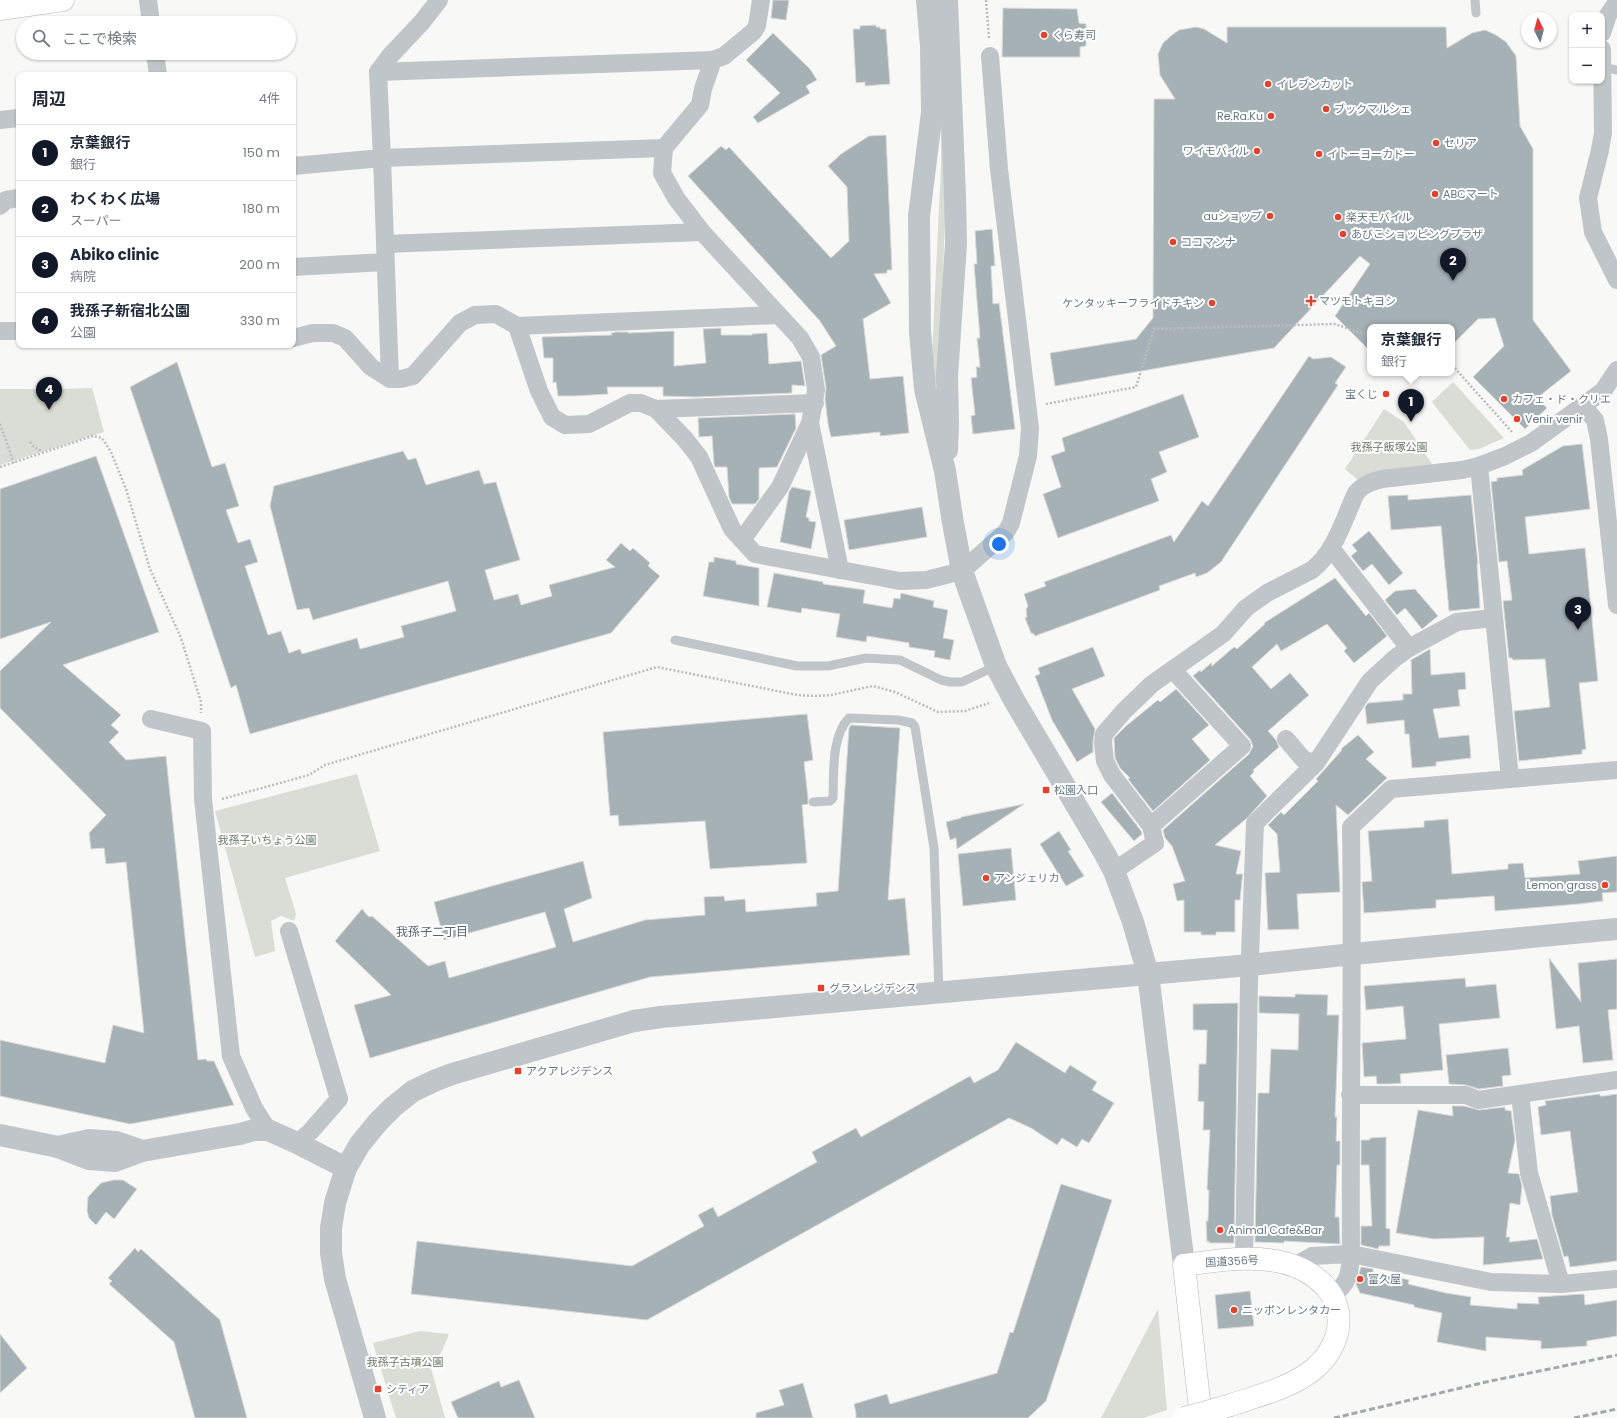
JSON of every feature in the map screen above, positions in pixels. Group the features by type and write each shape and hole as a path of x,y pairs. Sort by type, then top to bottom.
{"highway":[{"path":"0,9 63,0"},
{"name":"国道356号","path":"1184,1265 1244,1259 1269,1260 1294,1266 1304,1270 1319,1280 1332,1295 1337,1309 1339,1325 1332,1348 1323,1360 1315,1368 1293,1382 1275,1390 1184,1418"},
{"path":"1184,1265 1201,1418"}],"street":[{"path":"148,0 150,16"},
{"path":"390,379 378,72 389,57 422,22 439,0"},
{"path":"378,72 713,60 724,56 753,32 757,26 761,0"},
{"path":"927,0 931,46 932,112 919,216 920,332 924,389 946,471 952,523 962,571 996,666 1014,700 1114,871 1133,922 1148,974 1184,1265"},
{"path":"946,471 948,424 947,376 956,244 947,0"},
{"path":"1605,24 1608,15 1617,2"},
{"path":"656,409 685,439 699,457 732,529 755,554 900,580 926,580 962,571 1006,532 1012,523 1028,456 1030,428 999,169 990,56"},
{"path":"156,60 158,72"},
{"path":"713,60 703,89 700,105 664,148 662,173 676,198 702,232 800,338 811,357 816,390 815,403 810,423 780,486 742,540"},
{"path":"1602,84 1603,133 1588,198 1592,232 1617,280"},
{"path":"0,120 16,118"},
{"path":"296,166 382,158 664,148"},
{"path":"0,206 6,200 16,198"},
{"path":"385,244 702,232"},
{"path":"296,267 385,262"},
{"path":"296,337 313,333 333,333 345,338 371,367 390,379 401,379 413,376 460,322 475,315 496,314 517,326 778,315"},
{"path":"517,326 539,391 552,417 565,425 589,424 630,403 641,403 656,409 815,403"},
{"path":"0,331 16,331"},
{"path":"1114,871 1155,843 1151,826 1112,775 1105,761 1103,743 1104,734 1124,711 1152,684 1222,634 1246,608 1267,593 1312,570 1318,565 1330,548 1356,493 1363,486 1369,482 1382,479 1462,470 1479,466 1505,456 1531,443 1603,391 1617,370"},
{"path":"1583,406 1595,420 1599,440 1617,606"},
{"path":"810,423 840,570"},
{"path":"1479,466 1510,778"},
{"path":"1330,548 1409,648"},
{"path":"1244,1259 1250,965 1255,823 1316,763 1370,681 1395,658 1409,648 1457,622 1493,618"},
{"path":"1151,826 1242,746 1173,670"},
{"path":"151,719 202,731 204,804 231,1056 254,1108 268,1130"},
{"path":"1286,739 1304,760 1316,763"},
{"path":"1332,1295 1342,1289 1350,1273 1351,1254 1350,1095 1353,954 1352,827 1391,789 1617,770"},
{"path":"375,1418 335,1279 331,1253 331,1228 334,1209 346,1168 360,1144 378,1122 393,1107 414,1091 452,1074 634,1021 668,1016 1250,965 1617,929"},
{"path":"289,931 339,1099 310,1132 297,1143"},
{"path":"1350,1095 1466,1095 1478,1100 1617,1080"},
{"path":"1520,1094 1529,1173 1561,1284"},
{"path":"0,1135 58,1147 89,1158 116,1161 142,1151 240,1134 254,1130 268,1130 346,1168"},
{"path":"1294,1266 1312,1256 1351,1254 1491,1282 1561,1284 1617,1279"}],"lane":[{"path":"1475,0 1476,13"},
{"path":"1605,68 1617,70"},
{"path":"675,640 803,666 828,666 866,658 900,660 941,680 950,682 962,682 996,666"},
{"path":"813,802 830,801 833,798 835,748 844,723 849,718 898,720 912,723 915,727 934,848 939,993"}],"path":[{"path":"986,0 990,56"},
{"path":"1045,404 1136,387 1154,329 1335,324 1367,335"},
{"path":"1455,368 1514,434"},
{"path":"0,424 14,463"},
{"path":"0,467 93,436 102,438 112,452 126,489 150,569 181,638 201,702 202,731"},
{"path":"30,442 33,446 43,452"},
{"path":"204,804 309,775 325,765 657,667 797,695 831,695 873,686 895,692 938,712 965,711 989,704"}],"green space":[{"path":"941,125 946,178 940,379 936,385 931,375 941,166"},
{"path":"1453,382 1504,438 1479,449 1470,450 1432,402"},
{"path":"92,388 104,432 0,465 0,389"},
{"name":"我孫子飯塚公園","path":"1384,409 1404,422 1434,467 1358,480 1345,469"},
{"name":"我孫子いちょう公園","path":"357,774 380,851 285,878 296,914 294,921 281,916 271,921 275,951 255,957 215,811"},
{"path":"1158,1309 1167,1410 1143,1418 1101,1418"},
{"name":"我孫子古墳公園","path":"420,1331 449,1334 442,1351 431,1368 445,1418 396,1418 373,1343"}],"building":[{"path":"773,0 789,0 786,20 771,18"},
{"name":"くら寿司","path":"1003,8 1077,9 1079,23 1086,24 1086,46 1080,47 1080,57 1002,57"},
{"path":"876,25 876,27 880,27 880,29 886,29 890,84 865,86 865,82 856,83 853,29 860,29 860,26"},
{"name":"あびこショッピングプラザ","path":"1196,27 1204,29 1227,43 1227,27 1446,27 1447,48 1472,33 1485,30 1506,42 1516,56 1520,126 1533,149 1533,320 1571,371 1537,398 1547,408 1525,429 1473,377 1504,346 1495,318 1478,319 1455,342 1455,324 1367,324 1367,348 1335,316 1370,264 1360,256 1274,348 1055,386 1050,353 1136,339 1153,318 1154,99 1175,99 1160,75 1158,54 1163,43 1179,30"},
{"path":"773,33 810,69 817,80 806,86 810,93 758,123 753,117 780,93 746,60"},
{"path":"886,135 892,270 887,270 887,273 874,274 891,303 863,319 870,379 903,376 909,433 880,436 880,432 831,437 828,424 825,399 826,388 821,355 836,346 820,321 688,176 721,146 726,150 729,147 831,258 849,241 847,187 828,166 841,154 869,136"},
{"path":"992,229 995,266 991,266 993,304 999,303 1015,429 973,434 971,416 975,415 971,378 977,377 976,367 980,367 977,338 980,338 974,264 977,264 975,231"},
{"path":"721,328 721,335 752,335 767,333 769,364 801,361 805,386 792,385 792,393 697,397 663,396 663,387 607,387 608,394 558,396 556,382 553,383 553,358 544,358 542,337 612,335 611,333 616,332 628,333 674,331 674,366 706,363 703,329"},
{"path":"1309,356 1313,359 1331,357 1346,367 1335,383 1338,385 1221,562 1207,573 1196,577 1195,573 1159,586 1160,590 1035,636 1031,633 1025,618 1027,617 1026,609 1028,606 1024,594 1046,586 1044,582 1171,535 1174,542 1202,501 1208,506"},
{"path":"177,362 212,467 225,463 239,506 226,510 238,543 250,539 258,562 245,566 268,635 281,631 289,653 300,649 302,654 357,638 360,649 404,637 401,626 456,611 448,581 313,620 309,608 297,610 270,506 274,486 403,451 408,460 416,458 426,485 479,470 484,484 496,482 520,560 485,570 494,600 518,594 521,605 552,596 549,585 615,567 606,560 621,543 630,551 633,548 650,563 648,566 660,576 611,633 250,734 236,685 231,688 130,387"},
{"path":"1183,394 1199,437 1159,452 1167,472 1151,479 1159,501 1058,538 1043,494 1061,487 1051,456 1065,451 1062,438"},
{"path":"795,414 796,428 777,467 759,468 759,499 755,504 732,504 729,497 727,467 715,467 712,436 699,437 698,418"},
{"path":"1582,444 1590,509 1525,517 1529,554 1585,548 1598,681 1579,683 1586,749 1582,750 1582,754 1519,761 1514,711 1550,707 1545,659 1513,660 1512,658 1509,658 1503,601 1512,600 1507,561 1499,562 1491,482 1497,481 1497,478 1523,475 1522,470 1563,446"},
{"path":"96,456 159,632 63,665 121,715 111,725 119,732 109,742 126,760 166,756 198,1060 206,1059 207,1061 214,1061 234,1105 130,1124 0,1096 0,1040 105,1063 113,1025 144,1033 126,862 106,864 104,848 91,849 89,833 106,815 0,708 0,671 51,622 0,639 0,489"},
{"path":"792,487 811,491 806,517 809,518 809,521 816,522 811,549 780,542 789,492"},
{"path":"1408,495 1408,500 1471,495 1478,564 1480,608 1449,611 1441,526 1391,530 1388,496"},
{"path":"922,507 927,537 849,550 844,520"},
{"path":"1369,531 1403,573 1389,585 1372,564 1363,571 1351,556 1357,551 1352,545"},
{"path":"714,557 736,561 736,564 759,568 759,606 703,596 709,562 714,562"},
{"path":"774,573 823,582 823,584 865,590 863,603 892,608 894,598 900,599 901,593 934,601 933,607 948,610 943,638 954,640 950,660 934,657 935,651 909,647 909,643 867,636 866,642 836,637 840,614 802,608 801,613 767,607"},
{"path":"1335,578 1366,616 1369,613 1387,636 1354,663 1344,651 1347,648 1327,624 1281,651 1277,644 1252,667 1271,689 1290,673 1309,695 1268,731 1276,740 1279,747 1253,770 1254,772 1250,776 1267,796 1247,818 1215,845 1241,851 1236,874 1243,874 1240,900 1235,900 1235,932 1216,932 1216,935 1201,935 1201,932 1184,932 1184,900 1177,901 1173,884 1185,881 1172,846 1165,838 1163,830 1249,754 1253,746 1250,739 1193,676 1200,670 1201,672 1211,663 1212,666 1234,647 1237,649 1265,624 1264,623"},
{"path":"1415,589 1438,616 1422,629 1405,608 1397,615 1385,600 1395,591"},
{"path":"1093,647 1105,676 1072,689 1095,729 1093,752 1077,762 1052,720 1035,676 1040,674 1038,668"},
{"path":"1430,649 1431,675 1465,672 1466,689 1458,690 1460,706 1433,709 1439,738 1469,735 1471,758 1436,762 1436,766 1412,768 1409,734 1405,734 1404,720 1367,724 1365,707 1368,703 1403,700 1403,694 1412,694 1411,660"},
{"path":"1176,689 1209,725 1192,739 1210,760 1153,811 1128,779 1130,778 1120,768 1115,758 1114,738 1126,726 1158,700 1160,702"},
{"path":"807,714 813,760 804,762 808,804 802,805 807,863 710,869 705,821 619,826 618,815 610,816 603,732"},
{"path":"851,725 900,728 888,900 905,898 910,955 650,977 370,1058 354,1005 391,995 335,941 362,909 369,917 372,916 428,966 445,961 449,978 556,947 545,912 444,940 434,902 583,861 592,898 564,909 573,942 645,920 705,915 704,897 724,896 725,901 745,899 746,912 817,906 816,893 838,891 849,728"},
{"path":"1358,735 1374,752 1366,759 1387,778 1348,815 1336,805 1340,892 1297,894 1299,929 1268,930 1265,873 1280,872 1277,834 1268,825 1281,812 1284,815 1318,781 1316,779 1342,750 1341,749"},
{"path":"1112,793 1141,831 1142,834 1134,841 1101,802"},
{"path":"1024,804 957,849 956,838 950,840 946,822 961,817"},
{"path":"1448,819 1452,874 1508,869 1508,864 1523,863 1525,878 1580,874 1578,861 1617,856 1617,892 1602,893 1603,901 1495,911 1494,896 1436,900 1436,908 1364,913 1362,882 1372,881 1368,831 1424,827 1424,821"},
{"path":"1059,831 1071,850 1068,851 1084,876 1066,886 1040,844"},
{"path":"1011,848 1016,900 963,906 958,854"},
{"path":"1549,958 1581,1002 1578,963 1617,959 1617,1009 1608,1010 1613,1060 1583,1063 1579,1026 1556,1029"},
{"path":"1465,978 1466,987 1496,984 1500,1018 1439,1024 1443,1070 1400,1074 1401,1083 1390,1084 1377,1084 1376,1076 1364,1077 1362,1043 1406,1039 1403,1006 1366,1010 1364,986"},
{"path":"1295,994 1328,995 1327,1015 1339,1015 1335,1117 1337,1117 1336,1141 1340,1141 1340,1165 1337,1165 1335,1217 1339,1217 1340,1244 1284,1241 1284,1243 1255,1242 1258,1093 1269,1093 1271,1049 1298,1050 1299,1014 1259,1013 1259,996 1295,997"},
{"path":"1238,1003 1234,1243 1209,1243 1209,1241 1207,1242 1206,1221 1208,1221 1209,1190 1207,1190 1210,1130 1203,1130 1204,1102 1198,1101 1199,1064 1206,1064 1207,1030 1193,1030 1193,1004"},
{"path":"1016,1042 1065,1073 1070,1065 1097,1082 1092,1090 1114,1103 1089,1143 1082,1139 1077,1147 1062,1138 1057,1145 1031,1128 1009,1118 647,1320 411,1294 417,1241 632,1266 704,1226 698,1215 713,1207 718,1217 817,1162 812,1152 856,1128 861,1137 970,1076 974,1083 998,1070"},
{"path":"1508,1048 1511,1075 1502,1076 1503,1086 1479,1089 1466,1085 1449,1084 1446,1055"},
{"path":"1600,1094 1600,1096 1604,1096 1617,1094 1617,1261 1570,1267 1568,1256 1564,1257 1552,1215 1550,1196 1578,1192 1570,1131 1541,1135 1538,1107 1546,1105 1545,1101"},
{"path":"1452,1106 1464,1106 1479,1110 1505,1107 1505,1110 1511,1111 1515,1140 1508,1173 1519,1174 1522,1186 1520,1205 1510,1203 1506,1237 1510,1237 1509,1242 1537,1239 1543,1259 1483,1265 1484,1237 1434,1239 1396,1233 1418,1110 1453,1116"},
{"path":"1386,1137 1386,1228 1390,1229 1390,1246 1379,1246 1378,1249 1361,1245 1361,1226 1372,1226 1369,1165 1361,1165 1361,1140"},
{"path":"114,1180 123,1180 137,1189 114,1219 106,1212 96,1225 89,1218 87,1211 88,1197 101,1183"},
{"path":"1061,1184 1112,1200 1046,1401 1028,1418 856,1418 854,1404 887,1394 890,1404 997,1373 1010,1332 1013,1333"},
{"path":"135,1248 138,1252 141,1249 220,1320 247,1418 195,1418 174,1342 109,1284 112,1281 108,1278"},
{"path":"1361,1267 1373,1269 1373,1272 1409,1280 1408,1284 1471,1297 1470,1305 1517,1309 1517,1303 1539,1304 1538,1297 1584,1294 1585,1305 1617,1300 1617,1336 1587,1341 1587,1346 1541,1349 1541,1341 1486,1337 1486,1351 1437,1342 1442,1313 1360,1293 1356,1284"},
{"name":"ニッポンレンタカー","path":"1250,1291 1254,1326 1218,1329 1215,1295"},
{"path":"0,1334 27,1368 0,1393"},
{"path":"519,1380 535,1418 458,1418 451,1402 499,1381 501,1387"},
{"path":"803,1383 813,1418 756,1418 756,1413 784,1405 779,1390"}],"railway":[{"path":"1334,1418 1486,1382 1617,1355"},
{"path":"1574,1418 1617,1409"}],"place":[{"name":"くら寿司","path":"1044,35"},
{"name":"イレブンカット","path":"1268,84"},
{"name":"ブックマルシェ","path":"1326,109"},
{"name":"Re.Ra.Ku","path":"1271,116"},
{"name":"セリア","path":"1436,143"},
{"name":"ワイモバイル","path":"1257,151"},
{"name":"イトーヨーカドー","path":"1319,154"},
{"name":"ABCマート","path":"1435,194"},
{"name":"auショップ","path":"1270,216"},
{"name":"楽天モバイル","path":"1338,217"},
{"name":"あびこショッピングプラザ","path":"1343,234"},
{"name":"ココマンナ","path":"1173,242"},
{"name":"わくわく広場","path":"1453,281"},
{"name":"マツモトキヨシ","path":"1311,301"},
{"name":"ケンタッキーフライドチキン","path":"1212,303"},
{"name":"宝くじ","path":"1386,394"},
{"name":"カフェ・ド・クリエ","path":"1504,399"},
{"name":"我孫子新宿北公園","path":"49,410"},
{"name":"Venir venir","path":"1517,419"},
{"name":"京葉銀行","path":"1411,422"},
{"name":"Abiko clinic","path":"1578,630"},
{"name":"松園入口","path":"1046,790"},
{"name":"アンジェリカ","path":"986,878"},
{"name":"Lemon grass","path":"1605,885"},
{"name":"グランレジデンス","path":"821,988"},
{"name":"アクアレジデンス","path":"518,1071"},
{"name":"Animal Cafe&Bar","path":"1220,1230"},
{"name":"富久屋","path":"1360,1279"},
{"name":"ニッポンレンタカー","path":"1234,1310"},
{"name":"シティア","path":"378,1389"}],"district":[{"name":"我孫子二丁目","path":"432,932"}]}
